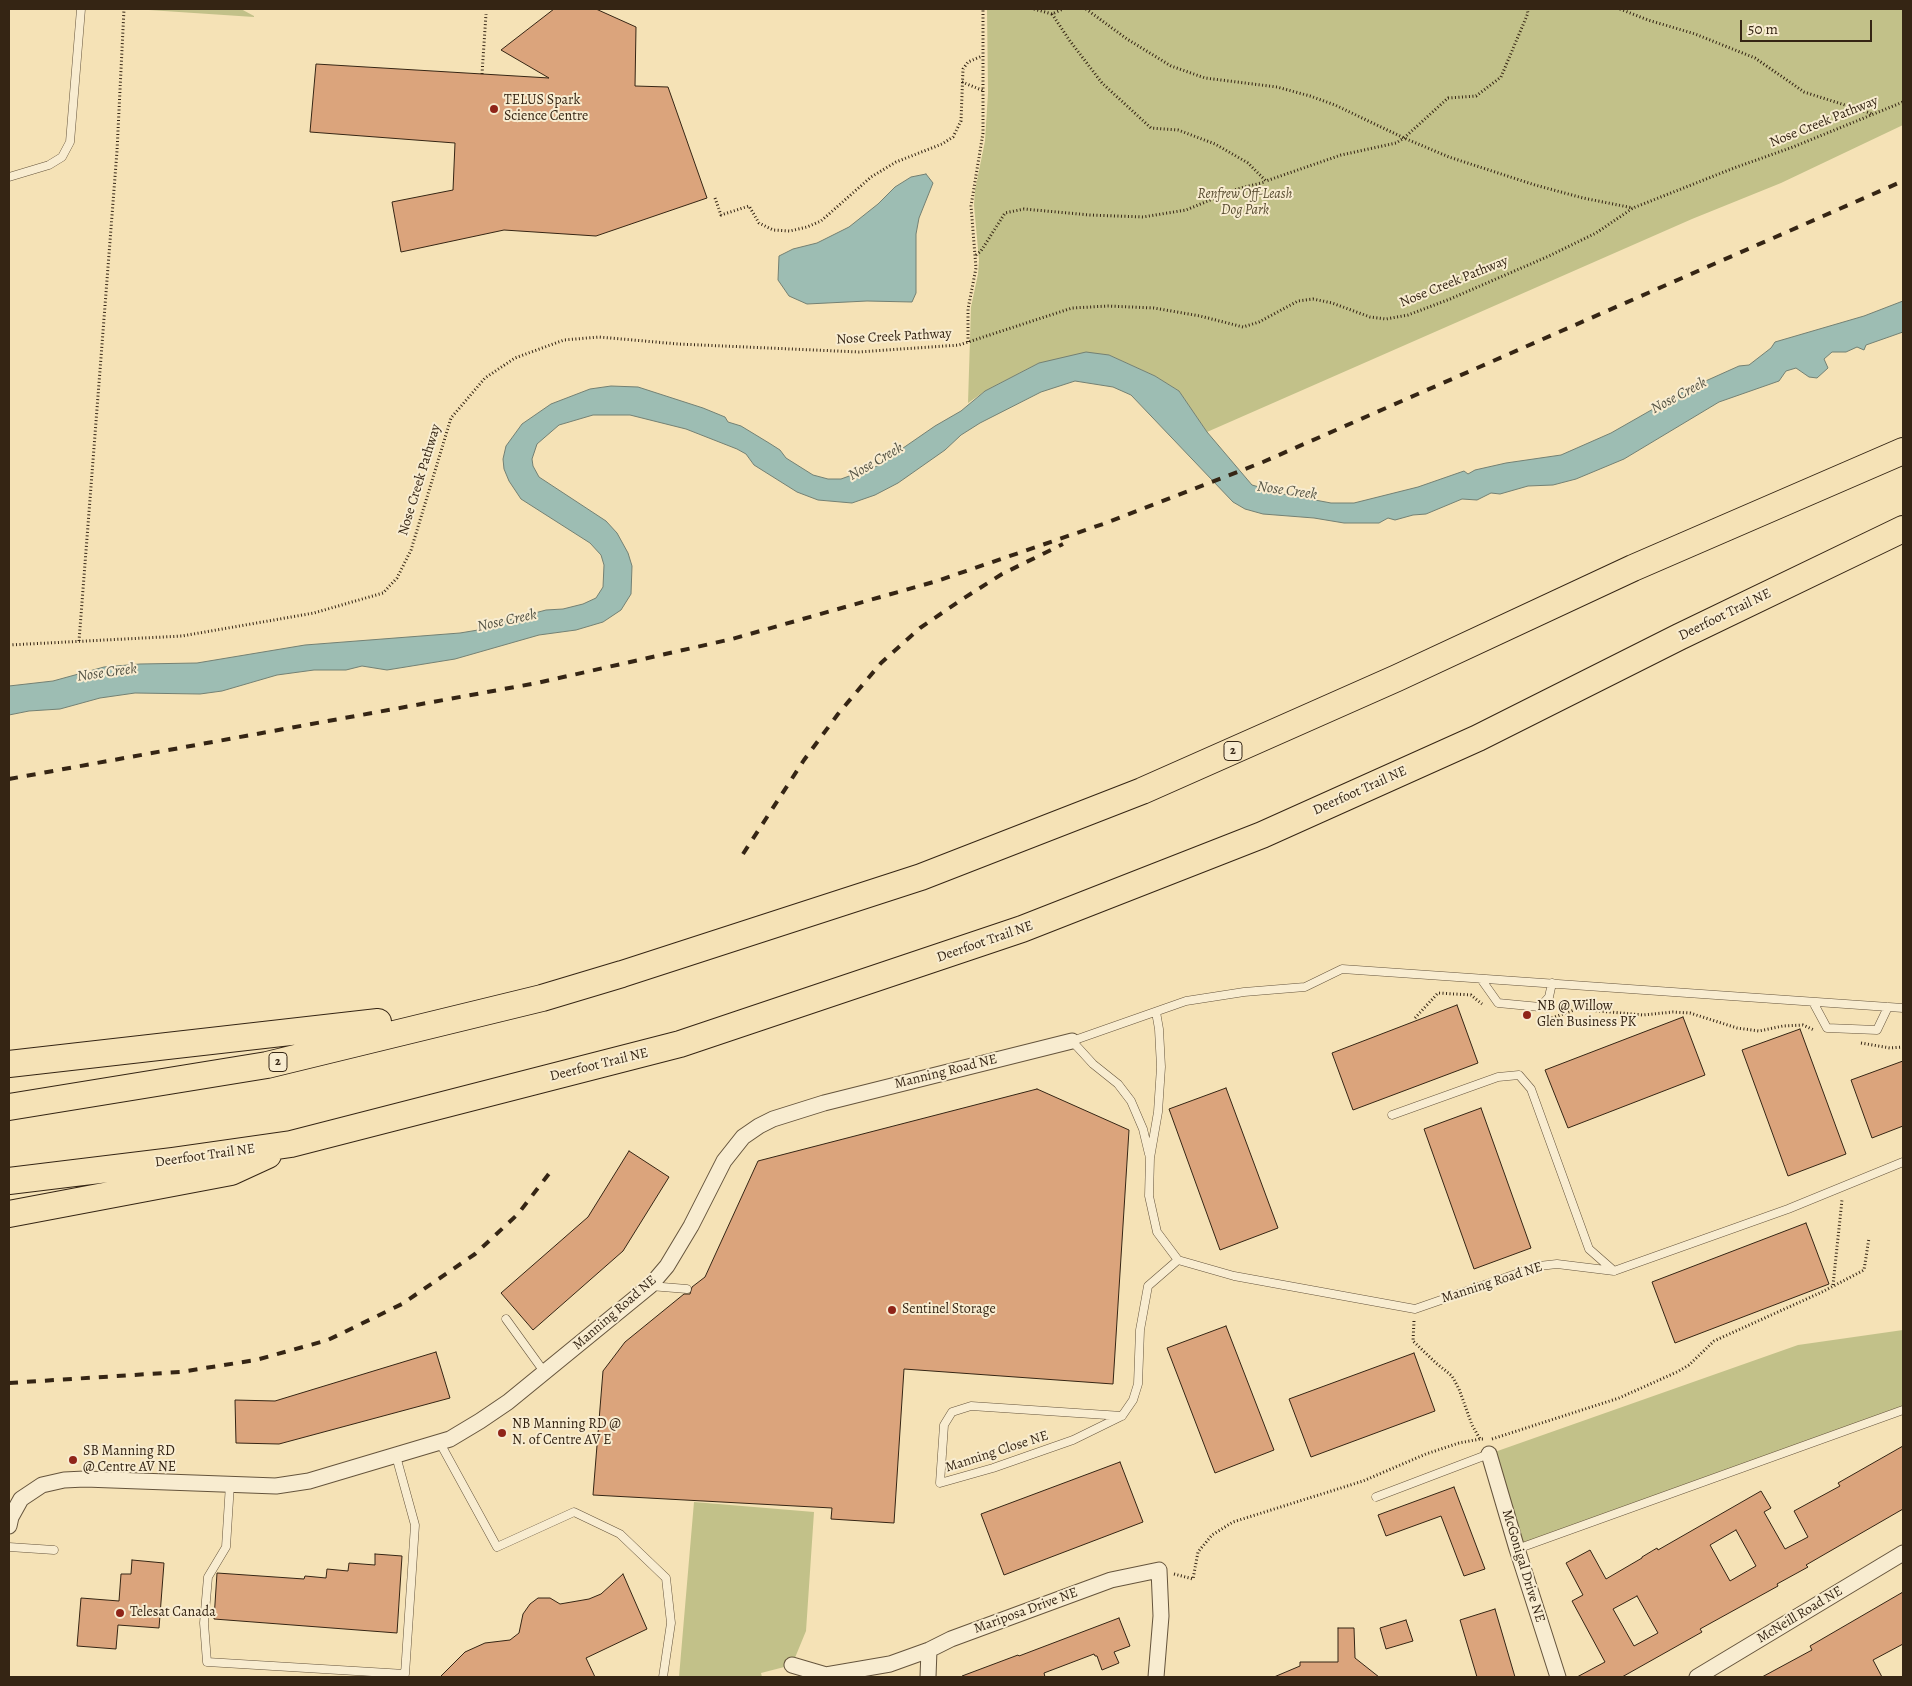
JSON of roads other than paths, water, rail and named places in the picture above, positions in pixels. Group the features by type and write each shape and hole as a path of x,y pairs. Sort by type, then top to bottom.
{"highway":[{"name":"2","path":"9,1107 267,1065 542,998 921,877 1142,791 1397,678 1633,568 1859,472 1903,451"},
{"name":"Deerfoot Trail NE","path":"9,1181 173,1161 291,1144 680,1044 1022,929 1262,835 1460,746 1679,637 1903,529"},
{"path":"9,1064 348,1027 542,998"},
{"path":"9,1214 231,1172 291,1144"}],"street":[{"name":"Manning Road NE","path":"9,1526 20,1500 42,1485 64,1480 85,1479 276,1486 310,1481 440,1443 480,1421 544,1373 650,1286 667,1266 691,1226 724,1161 743,1137 758,1126 773,1119 824,1103 1072,1041"},
{"name":"McGonigal Drive NE","path":"1489,1454 1558,1677"},
{"name":"McNeill Road NE","path":"1697,1677 1903,1553"},
{"name":"Mariposa Drive NE","path":"792,1665 826,1675 890,1664 929,1650 951,1639 1111,1580 1159,1570 1161,1616 1156,1677"},
{"path":"928,1677 929,1650"}],"lane":[{"path":"9,177 49,165 62,157 70,142 81,9"},
{"path":"1150,1158 1143,1129 1131,1101 1118,1084 1093,1064 1072,1041 1186,1002 1216,996 1305,986 1342,969 1903,1008"},
{"path":"1481,979 1498,1003 1540,1007 1549,997 1552,984"},
{"path":"1813,1002 1827,1028 1877,1030 1888,1007"},
{"path":"1122,1416 1133,1400 1138,1384 1140,1330 1148,1286 1178,1260 1157,1232 1149,1196 1150,1158 1158,1112 1161,1067 1160,1036 1156,1012"},
{"path":"1392,1115 1498,1077 1519,1075 1531,1089 1589,1249 1614,1271"},
{"name":"Manning Road NE","path":"1178,1260 1234,1276 1415,1309 1538,1266 1557,1264 1614,1271 1788,1209 1903,1162"},
{"path":"650,1286 687,1289"},
{"path":"506,1319 544,1373"},
{"name":"Manning Close NE","path":"971,1406 1122,1416 1073,1440 940,1484 944,1425 952,1412 971,1406"},
{"path":"1517,1548 1903,1410"},
{"path":"440,1443 497,1547 574,1512 620,1534 666,1578 671,1623 663,1677"},
{"path":"1376,1497 1489,1454"},
{"path":"230,1484 226,1547 208,1577 204,1623 206,1662 405,1674 415,1525 396,1456"},
{"path":"9,1547 54,1550"}],"water":[{"path":"926,174 933,183 919,218 916,234 916,293 912,302 867,301 807,304 789,296 778,280 779,256 793,249 817,243 849,227 878,204 895,187 911,177"},
{"name":"Nose Creek","path":"1903,301 1903,332 1866,345 1864,350 1857,347 1846,352 1832,352 1824,359 1828,368 1817,378 1809,377 1796,368 1786,371 1779,381 1719,402 1624,459 1576,479 1553,485 1528,486 1500,494 1491,493 1477,500 1462,499 1426,514 1395,520 1388,518 1379,523 1344,523 1314,518 1263,514 1245,509 1233,502 1131,395 1113,387 1075,381 1041,392 980,423 961,435 945,450 898,483 875,495 852,503 818,500 797,492 754,465 746,454 686,429 630,415 593,415 559,425 537,444 532,459 533,466 539,477 606,521 617,533 628,553 632,566 631,594 621,610 603,622 576,630 539,635 455,659 387,670 362,666 346,670 314,670 277,675 222,691 200,694 135,693 100,698 60,709 29,711 9,715 9,686 53,681 104,667 197,663 305,645 460,633 490,628 505,621 546,610 563,609 583,604 596,598 603,587 604,565 601,555 590,543 521,499 509,481 504,469 503,459 506,446 522,424 551,404 590,389 611,386 638,387 703,408 725,417 728,422 741,426 769,443 780,450 786,458 813,475 828,479 841,479 877,466 935,426 961,411 985,391 1039,363 1086,352 1109,355 1155,376 1179,391 1207,432 1252,485 1283,494 1331,503 1354,503 1418,487 1464,471 1468,474 1475,470 1506,463 1561,455 1611,433 1690,388 1739,366 1749,365 1771,348 1775,342 1864,316"}],"railway":[{"path":"9,779 537,683 732,639 937,581 1103,524 1263,462 1903,181"},
{"path":"743,854 804,760 838,714 881,663 920,628 961,600 1002,574 1063,544"},
{"path":"9,1383 180,1372 256,1360 328,1340 402,1304 475,1254 518,1214 551,1171"}],"place":[{"name":"TELUS Spark Science Centre","path":"494,109"},
{"name":"NB @ Willow Glen Business PK","path":"1527,1015"},
{"name":"Sentinel Storage","path":"892,1310"},
{"name":"NB Manning RD @ N. of Centre AV E","path":"502,1433"},
{"name":"SB Manning RD @ Centre AV NE","path":"73,1460"},
{"name":"Telesat Canada","path":"120,1613"}],"park label":[{"name":"Renfrew Off-Leash Dog Park","path":"1245,204"}]}
